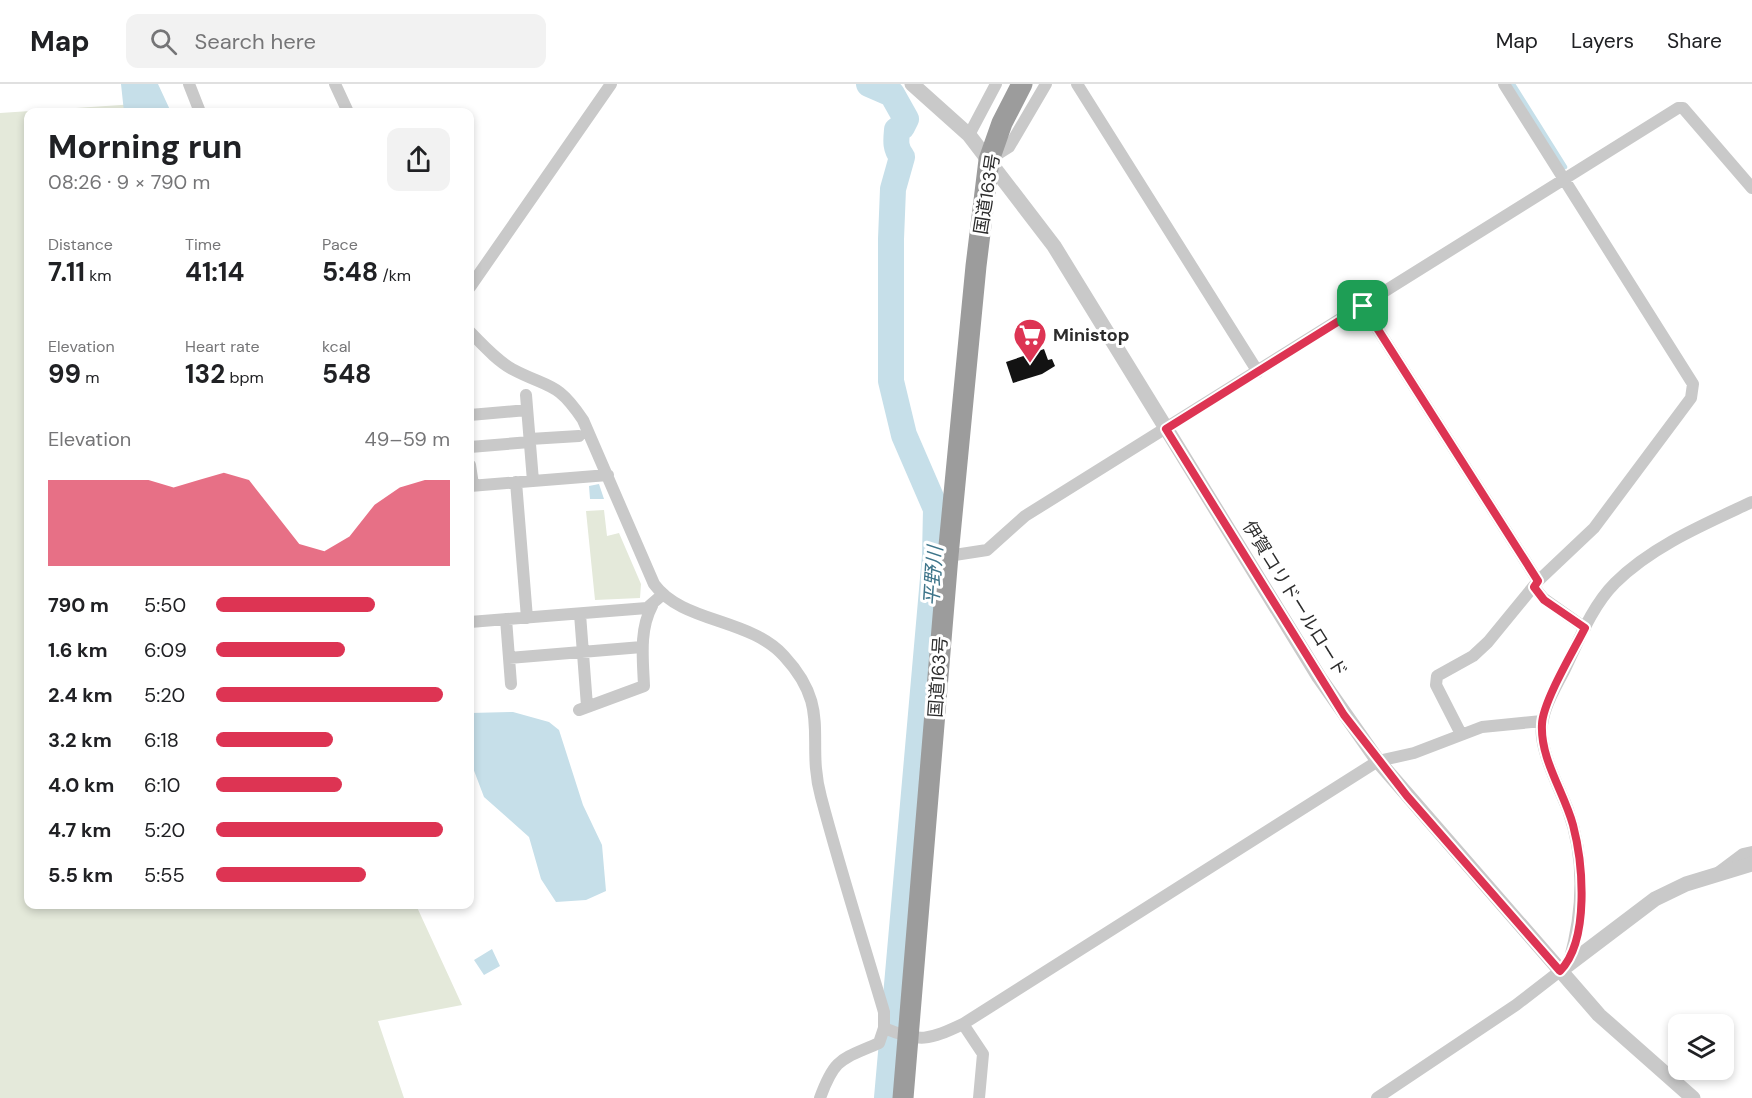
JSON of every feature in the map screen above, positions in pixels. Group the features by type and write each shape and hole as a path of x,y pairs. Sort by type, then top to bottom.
{"highway":[{"name":"国道163号","path":"906,1095 948,556 989,160 1002,123 1022,84"}],"street":[{"path":"189,84 198,108"},
{"path":"335,84 346,108"},
{"path":"474,281 611,84"},
{"name":"伊賀コリドールロード","path":"912,84 969,135 1054,246 1319,676 1378,761 1564,966 1625,1040 1693,1098"},
{"path":"969,135 996,84"},
{"path":"989,160 1009,147 1046,84"},
{"path":"1077,84 1258,372"},
{"path":"1461,734 1436,685 1437,676 1473,656 1536,584 1594,528 1690,398 1693,384 1504,84"},
{"path":"948,556 987,550 1025,516 1681,107 1752,188"},
{"path":"1363,306 1544,600 1585,628"},
{"path":"474,336 499,360 565,394 583,420 654,584 662,595 672,603 740,627 782,653 802,677 813,699 819,788 884,1012 884,1028 879,1043 843,1059 831,1069 820,1098"},
{"path":"526,395 533,481"},
{"path":"474,415 527,410"},
{"path":"474,447 579,436"},
{"path":"474,486 608,475"},
{"path":"516,482 527,618"},
{"path":"1564,966 1578,929 1582,900 1580,868 1573,824 1544,749 1542,721 1585,628 1615,583 1644,558 1752,502"},
{"path":"580,614 583,708 644,686 642,647 648,614 662,595"},
{"path":"474,622 652,606"},
{"path":"506,619 511,684"},
{"path":"509,658 642,647"},
{"path":"884,1028 910,1039 931,1039 963,1024 1378,761 1414,753 1482,727 1542,721"},
{"path":"1716,874 1743,854 1752,852"},
{"path":"1377,1098 1516,1005 1564,966 1655,899 1686,884 1752,864"},
{"path":"963,1024 983,1054 979,1098"}],"shaded area":[{"path":"136,104 148,108 76,108"},
{"path":"24,111 24,909 418,909 462,1005 378,1021 404,1098 0,1098 0,113"},
{"path":"604,510 607,536 619,533 641,584 640,598 595,600 586,511"}],"water":[{"path":"121,84 158,84 169,108 124,108"},
{"path":"599,484 604,499 590,499 589,486"},
{"path":"513,712 549,722 559,730 583,805 602,845 606,891 586,900 556,902 541,879 529,837 484,797 474,771 474,713"},
{"path":"492,949 500,966 484,975 474,960"}],"building":[{"name":"Ministop","path":"1044,349 1048,360 1052,359 1055,366 1042,374 1013,383 1006,362"}],"waterway":[{"name":"平野川","path":"869,84 892,94 906,119 902,127 897,130 897,147 902,157 893,189 891,381 904,435 936,509 935,556 887,1098"},
{"path":"1513,84 1565,167"}],"place":[{"name":"Ministop","path":"1030,364"}],"route":[{"path":"1363,306 1538,581 1534,587 1544,600 1585,628 1553,692 1542,721 1544,749 1573,824 1580,868 1582,900 1578,929 1569,962 1560,971 1407,796 1344,715 1166,429 1363,306"}]}
